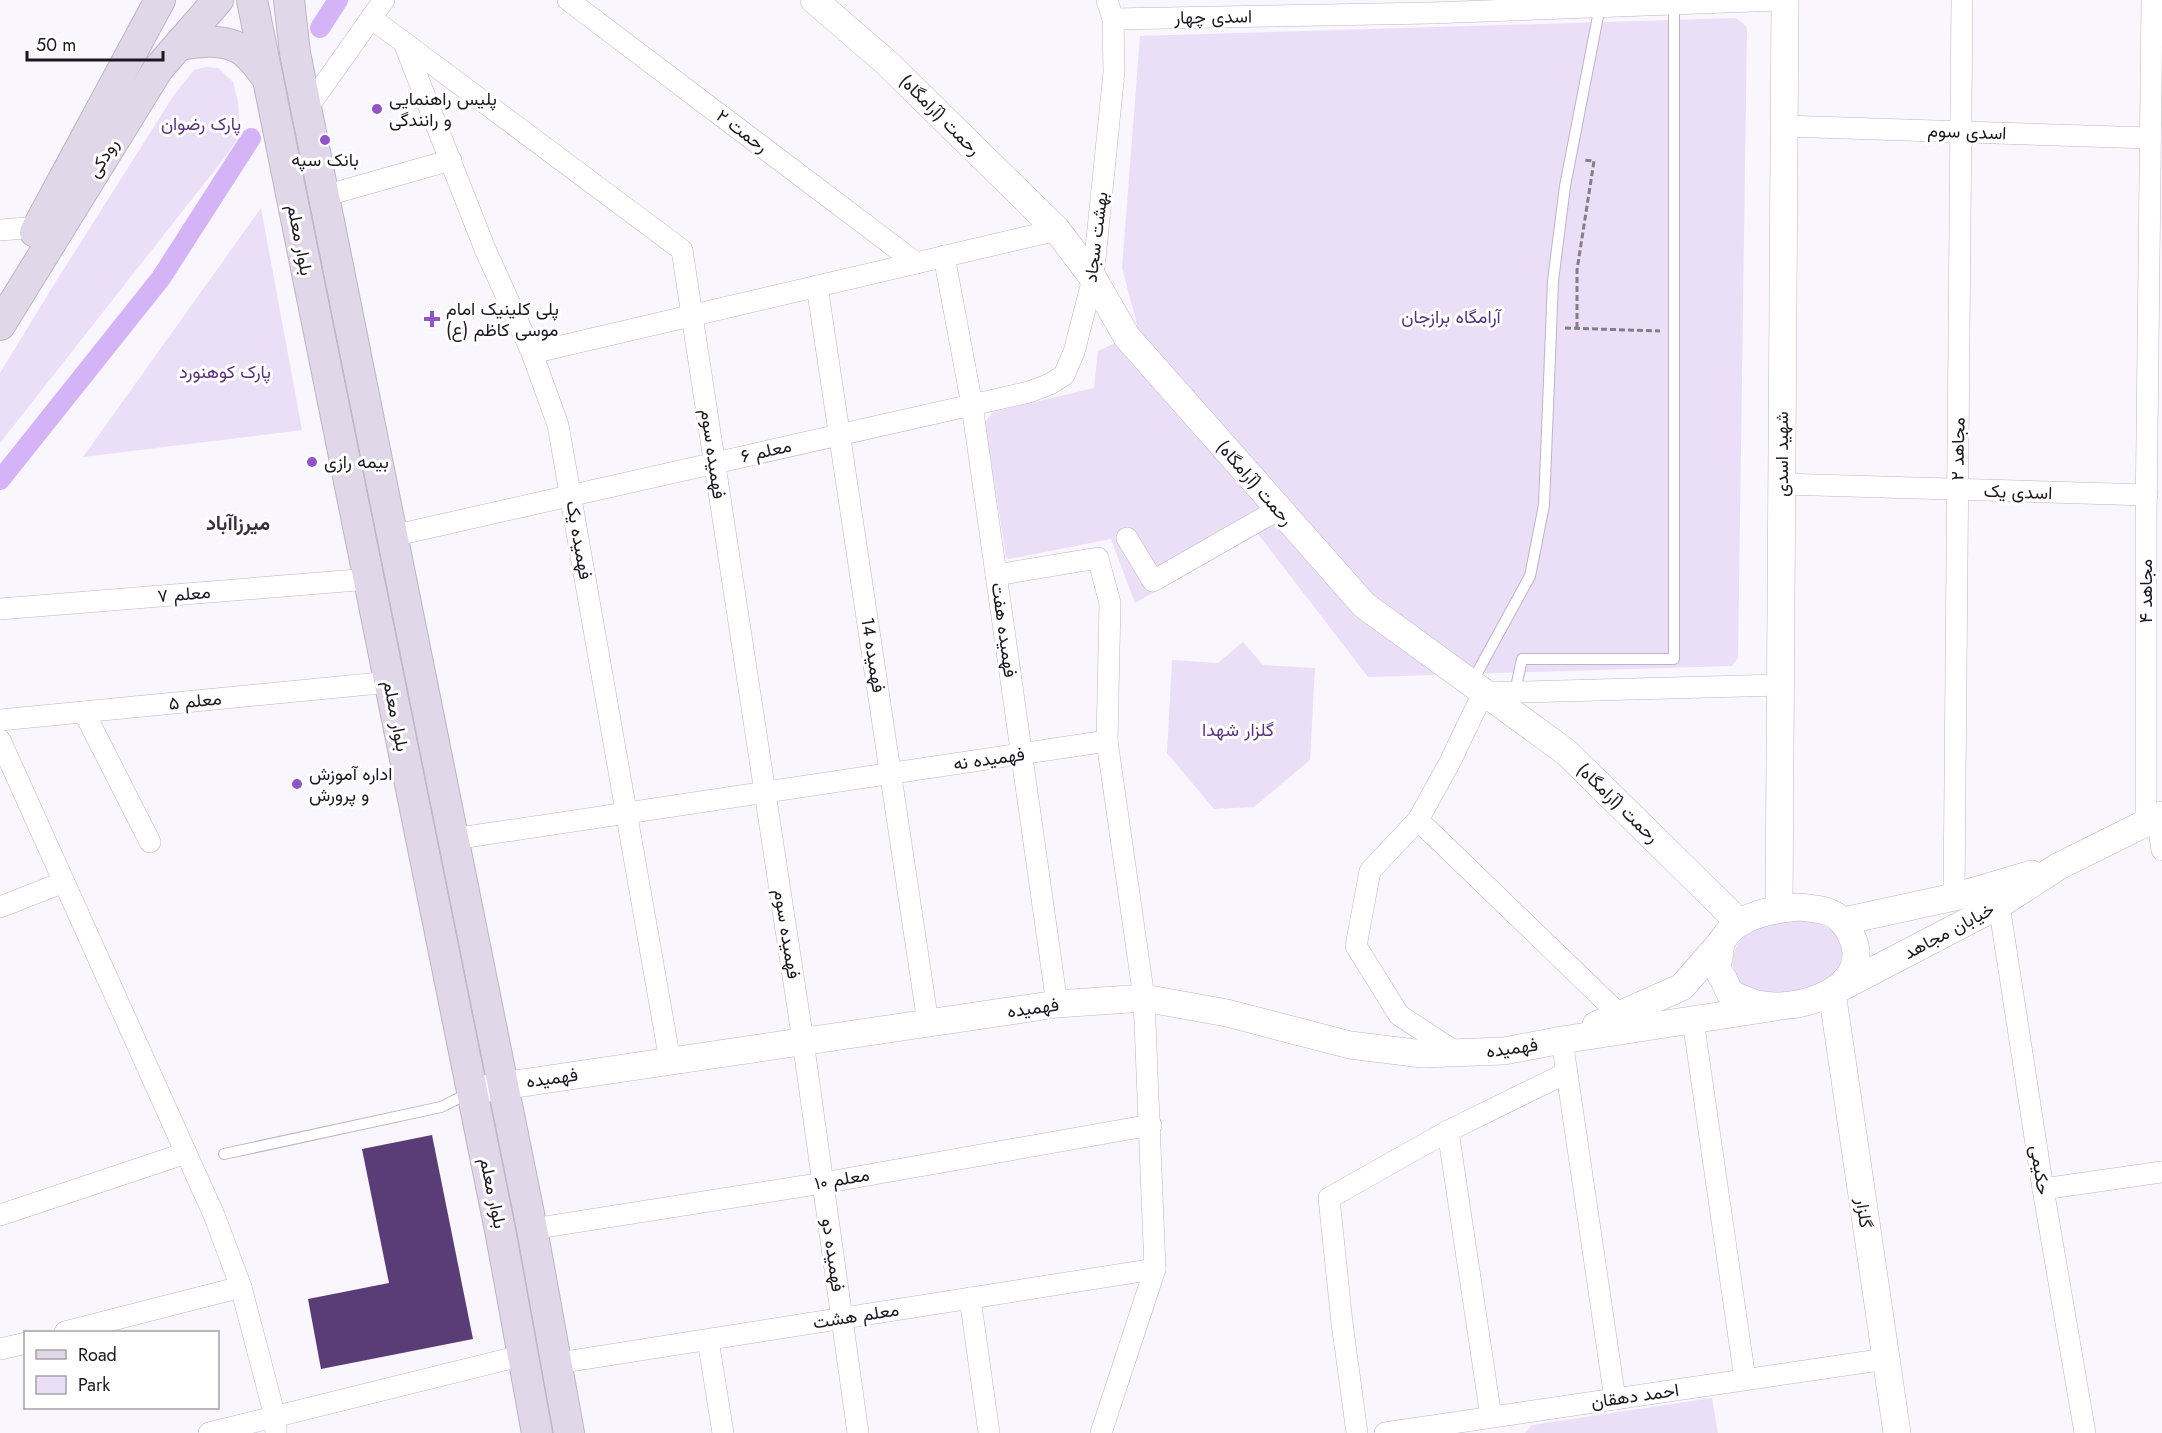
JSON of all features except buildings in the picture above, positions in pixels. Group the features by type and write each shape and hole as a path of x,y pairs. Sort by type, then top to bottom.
{"main road":[{"name":"رودکی","path":"0,289 39,227 160,0"},
{"name":"رودکی","path":"0,325 158,69 218,0"},
{"name":"بلوار معلم","path":"252,0 472,1092 524,1355 537,1433"},
{"name":"بلوار معلم","path":"289,0 295,53 306,110 532,1229 569,1433"},
{"path":"179,45 204,41 225,43 249,55 268,79"},
{"path":"134,52 148,57 158,69"}],"street":[{"path":"306,110 384,0"},
{"name":"رحمت ۲","path":"568,0 916,263"},
{"name":"رحمت (آرامگاه)","path":"814,0 887,63 1057,230 1093,278 1127,337 1364,605 1566,752 1730,932"},
{"name":"اسدی چهار","path":"1110,9 1783,0"},
{"name":"شهید اسدی","path":"1779,908 1783,0"},
{"name":"مجاهد ۲","path":"1954,897 1962,0"},
{"name":"مجاهد ۴","path":"2152,0 2156,344 2147,495 2154,523 2155,818 2162,850"},
{"name":"بهشت سجاد","path":"972,405 1029,392 1050,384 1064,375 1074,352 1093,278 1114,72 1110,9"},
{"name":"فهمیده سوم","path":"371,18 682,250 803,1041"},
{"name":"فهمیده یک","path":"404,43 485,249 531,353 558,425 566,497 620,814 670,1061"},
{"name":"اسدی سوم","path":"1784,126 1961,132 2154,148"},
{"path":"324,196 451,160"},
{"path":"0,230 39,227"},
{"path":"531,353 1057,230"},
{"name":"فهمیده هفت","path":"944,256 972,405 1057,1004"},
{"name":"فهمیده 14","path":"817,286 928,1023"},
{"name":"معلم ۶","path":"392,536 972,405"},
{"name":"اسدی یک","path":"1782,484 2147,495"},
{"path":"1127,538 1153,581 1279,509"},
{"path":"996,575 1098,558 1110,603 1107,741 1144,998 1151,1125 1155,1269 1101,1433"},
{"name":"معلم ۷","path":"0,609 369,579"},
{"name":"معلم ۵","path":"0,720 390,682"},
{"path":"1457,1053 1399,1015 1356,946 1370,870 1418,820 1450,762 1477,689 1515,692 1781,685"},
{"path":"84,712 150,842"},
{"path":"0,740 214,1215 242,1287 275,1425"},
{"name":"فهمیده نه","path":"453,839 1107,741"},
{"name":"خیابان مجاهد","path":"1833,992 1999,906 2059,866 2155,818"},
{"path":"1418,820 1620,1015"},
{"name":"خیابان مجاهد","path":"1844,921 1954,897 2059,866"},
{"path":"0,907 64,882"},
{"name":"حکیمی","path":"1999,906 2043,1190 2085,1433"},
{"path":"1779,908 1821,909 1844,921 1856,945 1853,972 1833,992 1814,1000 1795,1005 1562,1040 1682,987 1730,932 1760,913 1779,908"},
{"path":"1730,932 1718,968 1730,993 1753,1005 1776,1007"},
{"name":"گلزار","path":"1833,992 1897,1433"},
{"name":"فهمیده","path":"472,1092 503,1085 1057,1004 1144,998 1227,1013 1350,1045 1423,1054 1504,1052 1562,1040"},
{"path":"1693,1020 1745,1380"},
{"path":"1562,1040 1615,1399"},
{"name":"فهمیده دو","path":"803,1041 858,1433"},
{"path":"1357,1433 1342,1323 1329,1198 1448,1131 1566,1073"},
{"name":"معلم ۱۰","path":"532,1229 823,1183 1151,1125"},
{"path":"1448,1131 1502,1422"},
{"path":"0,1215 186,1153"},
{"path":"2043,1190 2162,1172"},
{"name":"معلم هشت","path":"558,1363 1155,1269"},
{"path":"69,1331 242,1287"},
{"path":"970,1298 989,1433"},
{"path":"708,1340 723,1433"},
{"path":"0,1349 24,1343"},
{"path":"209,1433 275,1425 524,1355"},
{"name":"احمد دهقان","path":"1385,1433 1502,1422 1615,1399 1886,1359"}],"lane":[{"path":"1515,692 1522,659 1674,659 1674,3"},
{"path":"1477,689 1530,576 1544,505 1553,281 1565,186 1598,4"},
{"path":"225,1154 441,1107 472,1092"}],"path":[{"path":"1594,161 1577,270 1577,328 1674,331"}],"green space":[{"name":"آرامگاه برازجان","path":"1736,18 1747,27 1738,658 1732,666 1368,677 1258,534 1135,603 1111,539 1009,559 1006,557 985,422 993,412 1094,388 1098,351 1139,332 1122,268 1140,36"},
{"name":"پارک رضوان","path":"206,67 218,68 233,82 238,102 240,135 0,443 0,373 174,95 194,70"},
{"name":"پارک کوهنورد","path":"261,208 302,430 83,457"},
{"name":"گلزار شهدا","path":"1243,642 1263,665 1315,668 1310,760 1254,807 1214,809 1167,753 1172,660 1218,663"},
{"path":"1799,920 1821,925 1839,937 1842,956 1840,965 1833,974 1823,982 1809,988 1779,993 1751,989 1741,983 1735,975 1733,958 1741,940 1768,925"},
{"path":"1712,1398 1718,1433 1525,1433 1532,1425"}],"waterway":[{"path":"320,28 338,0"},
{"path":"0,480 161,278 251,138"}],"place":[{"name":"پلیس راهنمایی و رانندگی","path":"377,109"},
{"name":"بانک سپه","path":"325,140"},
{"name":"پلی کلینیک امام موسی کاظم (ع)","path":"432,319"},
{"name":"بیمه رازی","path":"312,462"},
{"name":"اداره آموزش و پرورش","path":"297,784"}],"district":[{"name":"میرزاآباد","path":"238,523"}]}
